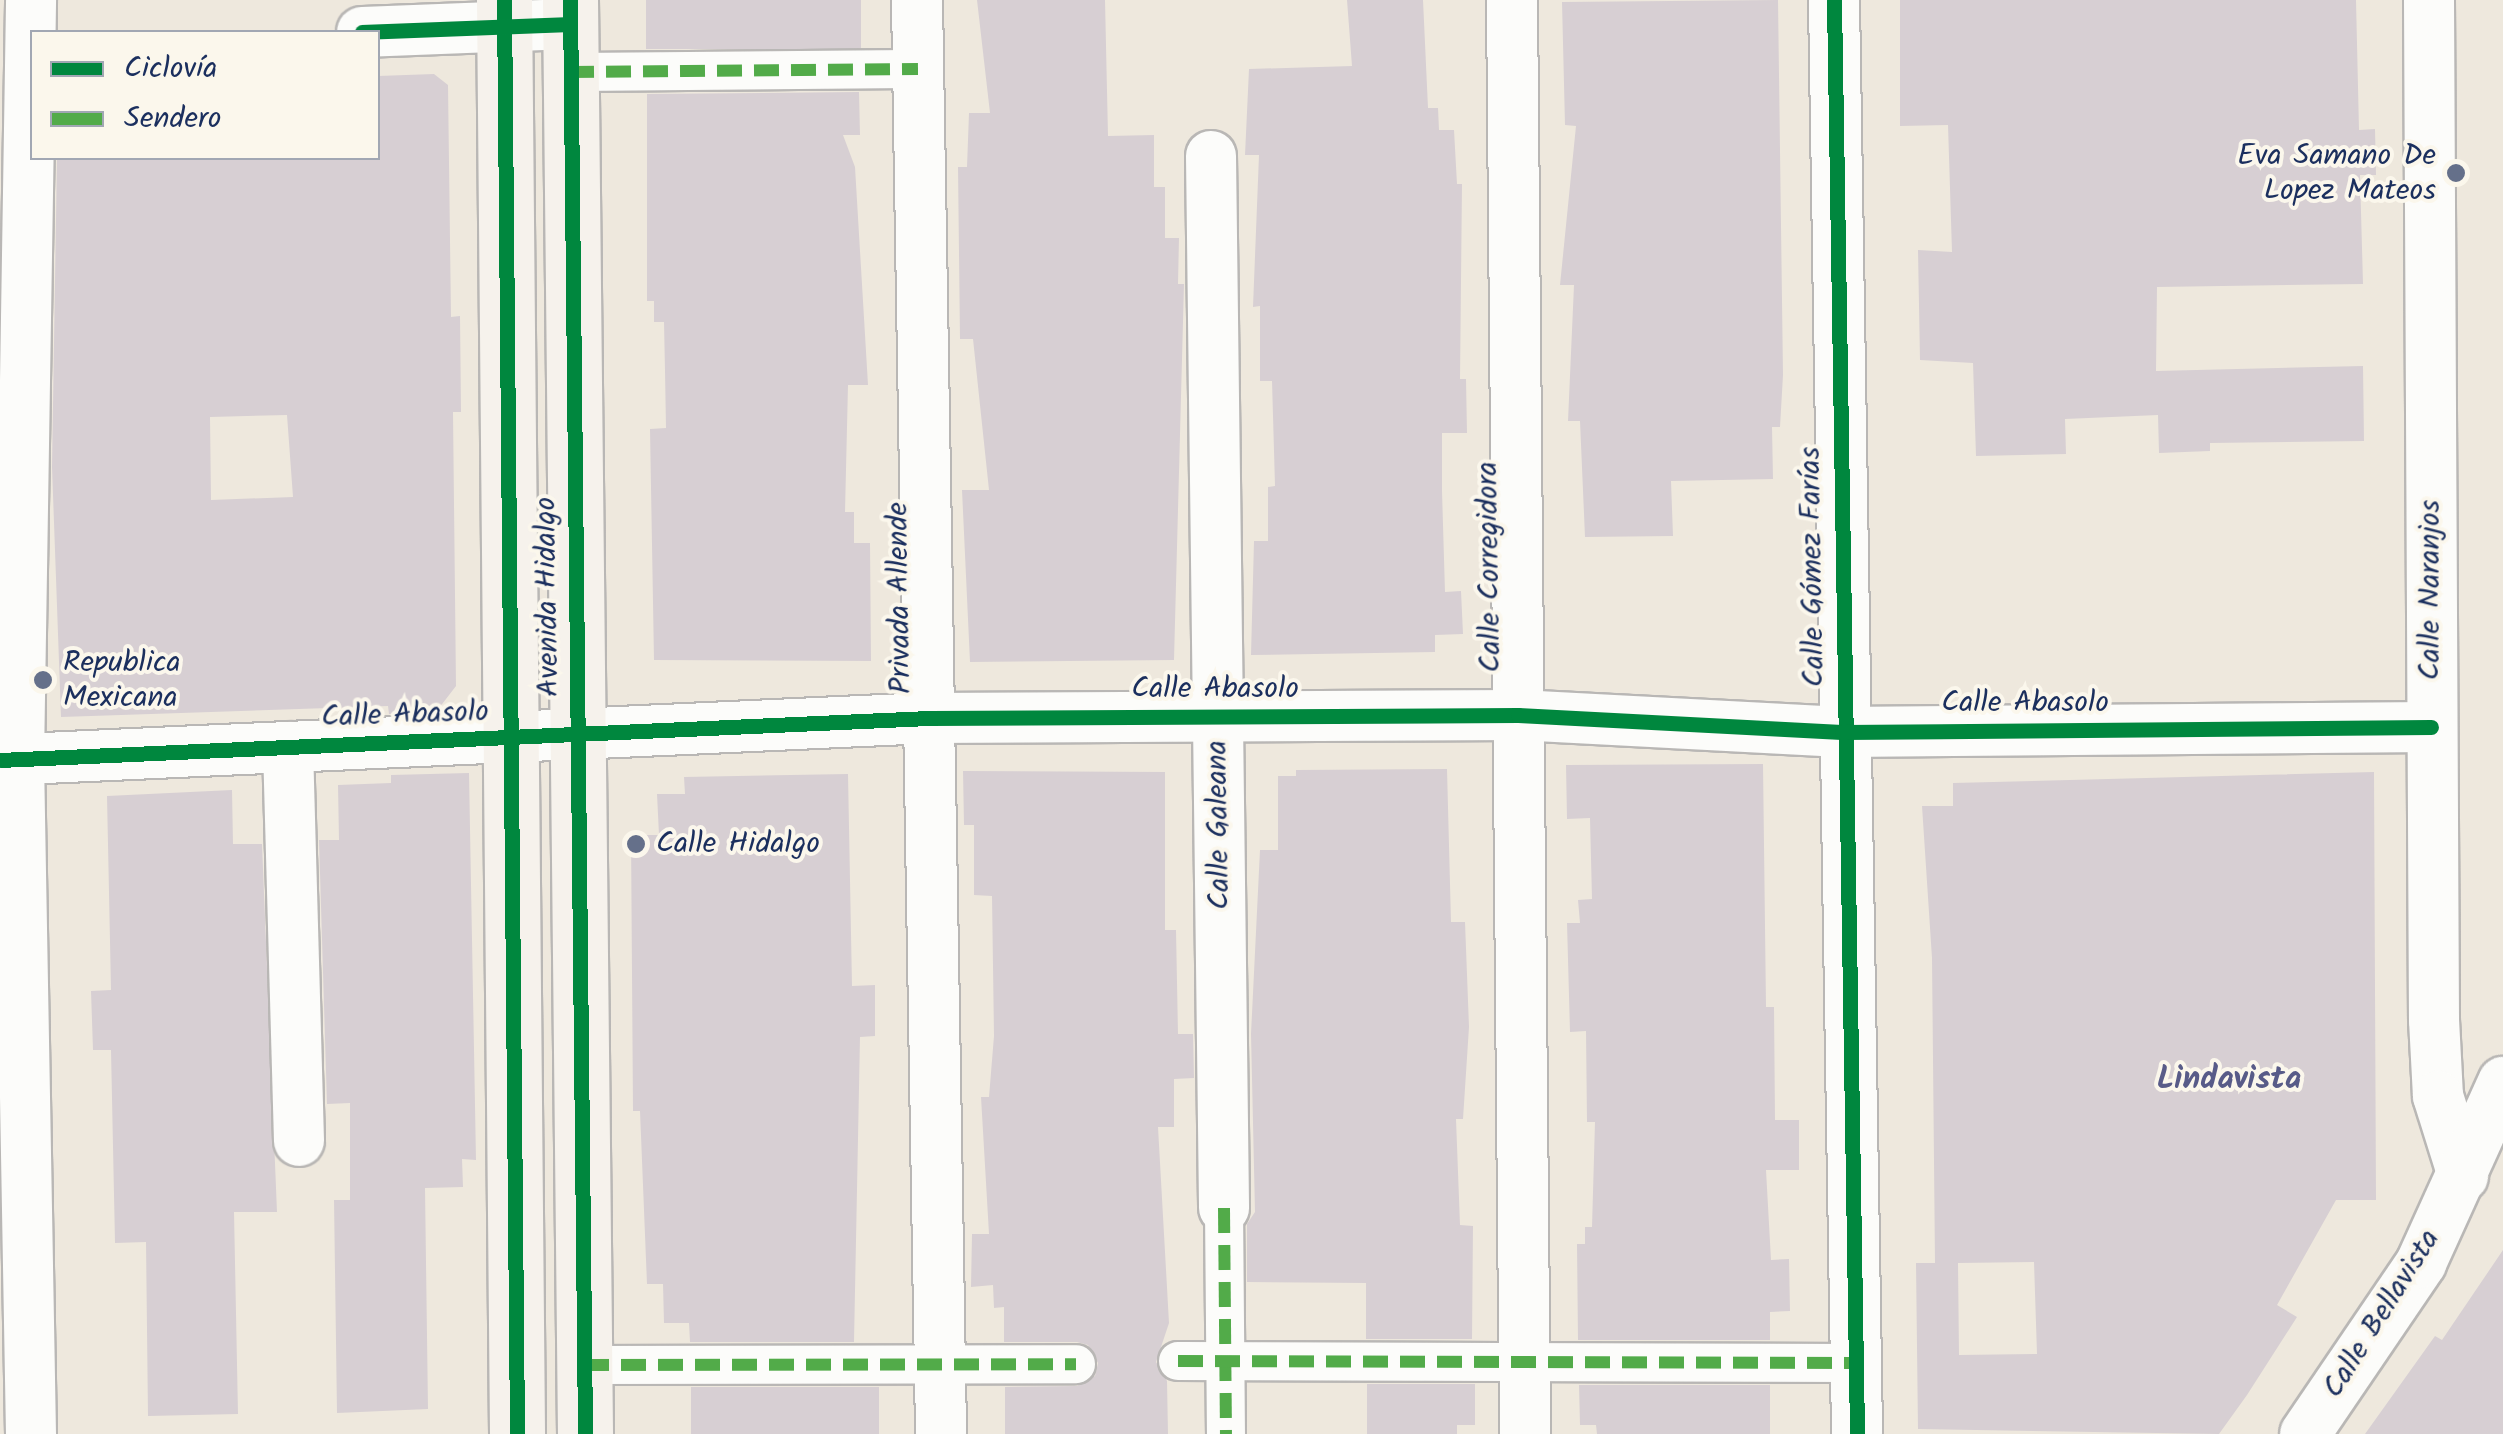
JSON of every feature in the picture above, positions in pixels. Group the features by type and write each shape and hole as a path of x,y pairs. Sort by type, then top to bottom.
{"main road":[{"name":"Avenida Hidalgo","path":"504,13 517,1434"},
{"name":"Avenida Hidalgo","path":"570,32 585,1434"}],"street":[{"path":"31,0 32,30"},
{"name":"Privada Allende","path":"917,0 941,1434"},
{"name":"Calle Corregidora","path":"1512,0 1525,1434"},
{"name":"Calle Gómez Farías","path":"1834,0 1842,732 1857,1434"},
{"name":"Calle Naranjos","path":"2429,0 2431,727 2438,1096 2463,1176"},
{"path":"377,30 504,13 570,32 918,69"},
{"path":"0,47 30,46"},
{"path":"30,108 9,759 30,1434"},
{"name":"Calle Galeana","path":"1211,156 1226,1434"},
{"name":"Calle Abasolo","path":"9,759 930,718 1518,715 1842,732 2431,727"},
{"path":"288,747 299,1142"},
{"name":"Calle Bellavista","path":"2306,1434 2421,1263 2503,1082"},
{"path":"1178,1361 1524,1358 1856,1362"},
{"path":"584,1365 940,1360 1076,1364"}],"building":[{"path":"646,0 861,0 861,49 646,49"},
{"path":"977,0 1105,0 1108,136 1154,135 1154,187 1165,187 1165,238 1179,238 1178,284 1184,284 1174,660 970,662 962,490 989,490 973,339 960,339 958,167 967,167 969,113 990,113"},
{"path":"1347,0 1423,0 1428,108 1438,108 1439,130 1454,130 1457,184 1462,184 1460,379 1466,379 1467,433 1442,433 1442,491 1445,592 1461,591 1463,634 1435,635 1435,652 1251,655 1254,541 1268,541 1268,487 1275,486 1272,381 1260,381 1260,306 1253,307 1259,155 1245,155 1249,69 1352,66"},
{"path":"1778,0 1783,375 1780,427 1772,427 1773,479 1671,481 1673,536 1585,537 1580,421 1568,421 1574,285 1560,285 1576,126 1565,125 1562,2"},
{"path":"1900,0 2356,0 2359,130 2375,129 2376,175 2360,175 2363,284 2157,287 2156,371 2363,366 2364,441 2210,443 2210,451 2159,453 2158,415 2065,419 2066,454 1976,456 1973,363 1920,360 1918,250 1952,252 1948,125 1900,126"},
{"path":"434,74 448,85 451,317 460,316 461,412 453,412 456,686 436,712 389,714 388,706 61,717 52,467 57,160 380,160 380,76","holes":["287,415 293,497 211,500 210,417"]},
{"path":"859,92 860,135 843,135 855,167 868,385 848,385 845,512 854,512 854,543 870,543 871,661 654,660 650,429 666,428 664,322 654,322 654,301 647,301 647,94"},
{"path":"1763,764 1766,1007 1774,1007 1775,1120 1799,1120 1799,1170 1766,1170 1771,1260 1789,1259 1790,1311 1770,1312 1770,1340 1578,1340 1577,1244 1585,1244 1585,1227 1592,1227 1595,1122 1587,1122 1586,1031 1570,1032 1567,923 1580,923 1578,900 1592,899 1590,818 1567,819 1566,765"},
{"path":"1447,769 1451,922 1465,922 1469,1027 1463,1119 1456,1119 1460,1225 1473,1226 1472,1339 1366,1339 1366,1283 1247,1282 1247,1224 1255,1212 1251,1034 1260,850 1278,850 1278,776 1296,776 1296,770"},
{"path":"963,771 1165,772 1165,930 1176,930 1178,1034 1193,1034 1194,1078 1174,1079 1174,1127 1158,1127 1169,1323 1156,1362 1167,1381 1168,1434 1005,1434 1005,1387 1077,1386 1095,1376 1098,1363 1088,1345 1077,1342 1004,1342 1004,1307 994,1308 993,1285 971,1287 972,1234 989,1234 981,1097 989,1097 994,1036 992,896 974,895 974,825 964,825"},
{"path":"2374,772 2376,1200 2336,1200 2277,1305 2297,1317 2219,1434 1918,1429 1916,1263 1935,1263 1932,958 1922,806 1953,806 1953,783","holes":["2034,1262 2037,1354 1959,1355 1958,1263"]},
{"path":"469,773 476,1160 462,1159 463,1187 425,1188 428,1409 337,1413 334,1200 350,1200 350,1103 327,1104 319,840 339,840 338,785 391,783 391,775"},
{"path":"848,774 852,986 875,985 875,1036 860,1037 854,1342 690,1342 689,1323 664,1323 663,1284 647,1284 640,1111 633,1111 631,835 659,835 657,794 685,794 684,777"},
{"path":"232,790 233,844 262,844 277,1212 234,1212 238,1414 148,1416 146,1242 115,1243 111,1050 93,1050 91,991 111,990 107,796"},
{"path":"2503,1250 2503,1434 2365,1434 2435,1336 2442,1340"},
{"path":"1367,1384 1475,1384 1475,1425 1457,1425 1457,1434 1367,1434"},
{"path":"1579,1385 1770,1385 1770,1434 1597,1434 1596,1425 1580,1425"},
{"path":"691,1387 879,1387 879,1434 691,1434"}],"marked path":[{"path":"569,72 918,69"},
{"path":"1224,1208 1226,1434"},
{"path":"1178,1361 1856,1363"},
{"path":"584,1365 1076,1364"}],"cycle path":[{"path":"504,0 517,1434"},
{"path":"570,0 585,1434"},
{"path":"1834,0 1857,1434"},
{"path":"380,31 570,24"},
{"path":"0,760 930,718 1518,715 1842,732 2431,727"}],"place":[{"name":"Eva Samano De Lopez Mateos","path":"2456,173"},
{"name":"Republica Mexicana","path":"43,680"},
{"name":"Calle Hidalgo","path":"636,844"}],"district":[{"name":"Lindavista","path":"2229,1080"}]}
